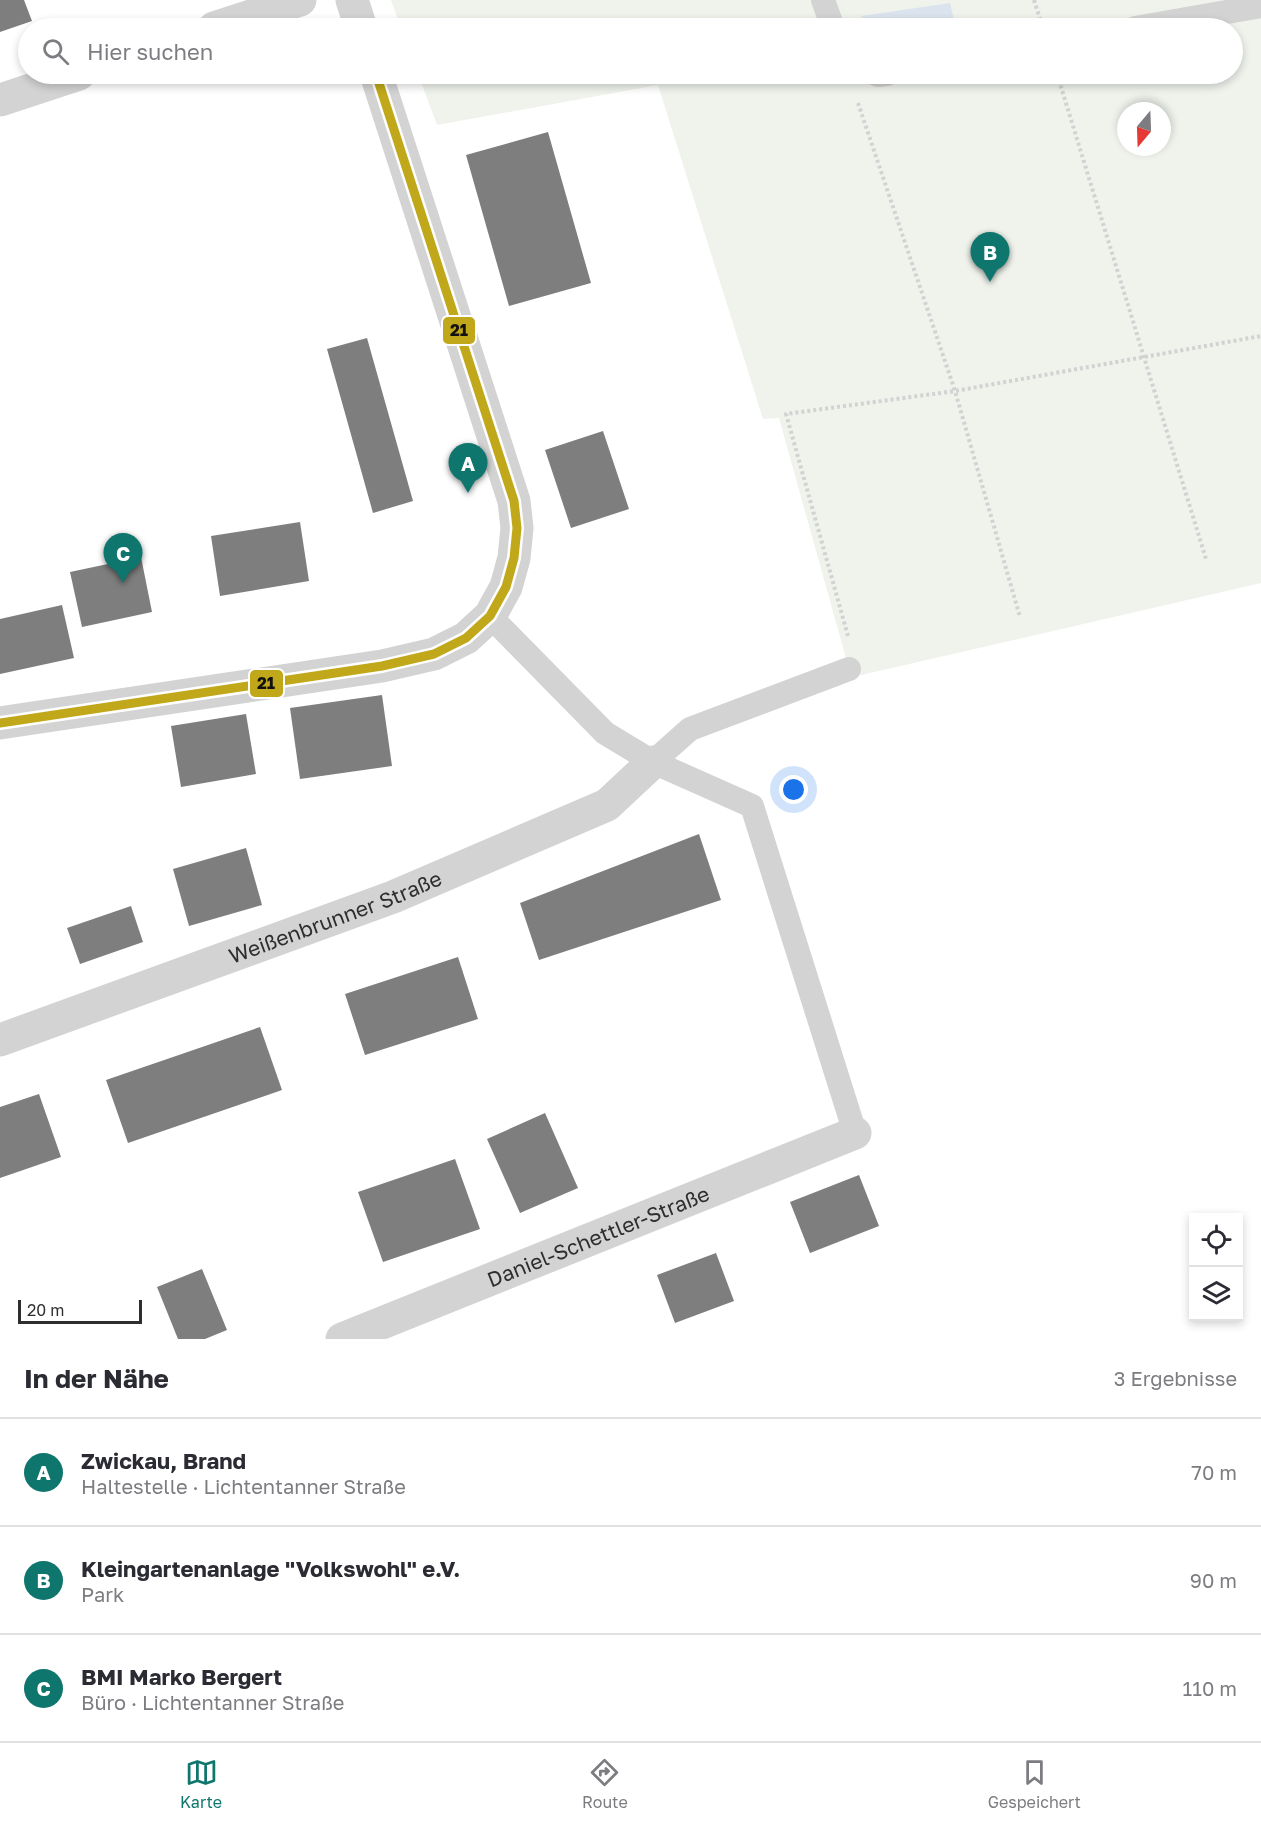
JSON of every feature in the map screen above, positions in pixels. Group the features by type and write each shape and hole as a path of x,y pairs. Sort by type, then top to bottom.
{"street":[{"path":"245,18 300,0"},
{"path":"352,0 358,18"},
{"path":"0,100 49,84"},
{"path":"0,723 382,666 434,654 466,638 490,616 506,587 514,558 517,528 514,501 379,84"},
{"name":"Weißenbrunner Straße","path":"0,1040 404,893 607,805 653,762"},
{"name":"Daniel-Schettler-Straße","path":"342,1339 855,1133"}],"lane":[{"path":"823,0 829,18"},
{"path":"1193,18 1261,6"},
{"path":"490,616 605,733 653,762 752,806 855,1133"},
{"path":"653,762 690,729 849,669"}],"path":[{"path":"1034,0 1040,18"},
{"path":"1060,84 1206,559"},
{"path":"856,96 955,391 1020,617"},
{"path":"849,669 854,658 786,414 955,391 1261,336"}],"shaded area":[{"path":"391,0 1261,0 1261,583 857,676 849,669 779,418 763,419 658,85 437,125 422,84 1243,84 1243,18 397,18"},
{"path":"950,3 954,18 862,18 861,16"}],"building":[{"path":"0,0 24,0 31,18 18,18 18,26 0,32"},
{"path":"548,132 591,283 509,306 466,155"},
{"path":"367,338 413,501 373,513 327,349"},
{"path":"603,431 629,509 571,528 545,450"},
{"path":"300,522 309,581 220,596 211,536"},
{"path":"141,557 152,612 82,627 70,572"},
{"path":"62,605 74,658 0,674 0,619"},
{"path":"382,695 392,766 300,779 290,708"},
{"path":"246,714 256,774 181,787 171,726"},
{"path":"699,834 721,900 539,960 520,903"},
{"path":"246,848 262,905 189,926 173,869"},
{"path":"131,906 143,942 80,964 67,928"},
{"path":"458,957 478,1019 365,1055 345,994"},
{"path":"260,1027 282,1090 128,1143 106,1080"},
{"path":"39,1094 61,1157 0,1178 0,1107"},
{"path":"545,1113 578,1188 520,1213 487,1139"},
{"path":"455,1159 480,1229 383,1262 358,1192"},
{"path":"859,1175 879,1226 810,1253 790,1202"},
{"path":"716,1253 734,1301 675,1323 657,1275"},
{"path":"202,1269 227,1330 205,1339 178,1339 157,1287"}],"transit line":[{"name":"21","path":"0,723 382,666 434,654 466,638 490,616 506,587 514,558 517,528 514,501 379,84"}],"place":[{"name":"Kleingartenanlage \"Volkswohl\" e.V.","path":"990,282"},
{"name":"Zwickau, Brand","path":"468,493"},
{"name":"BMI Marko Bergert","path":"123,583"}]}
